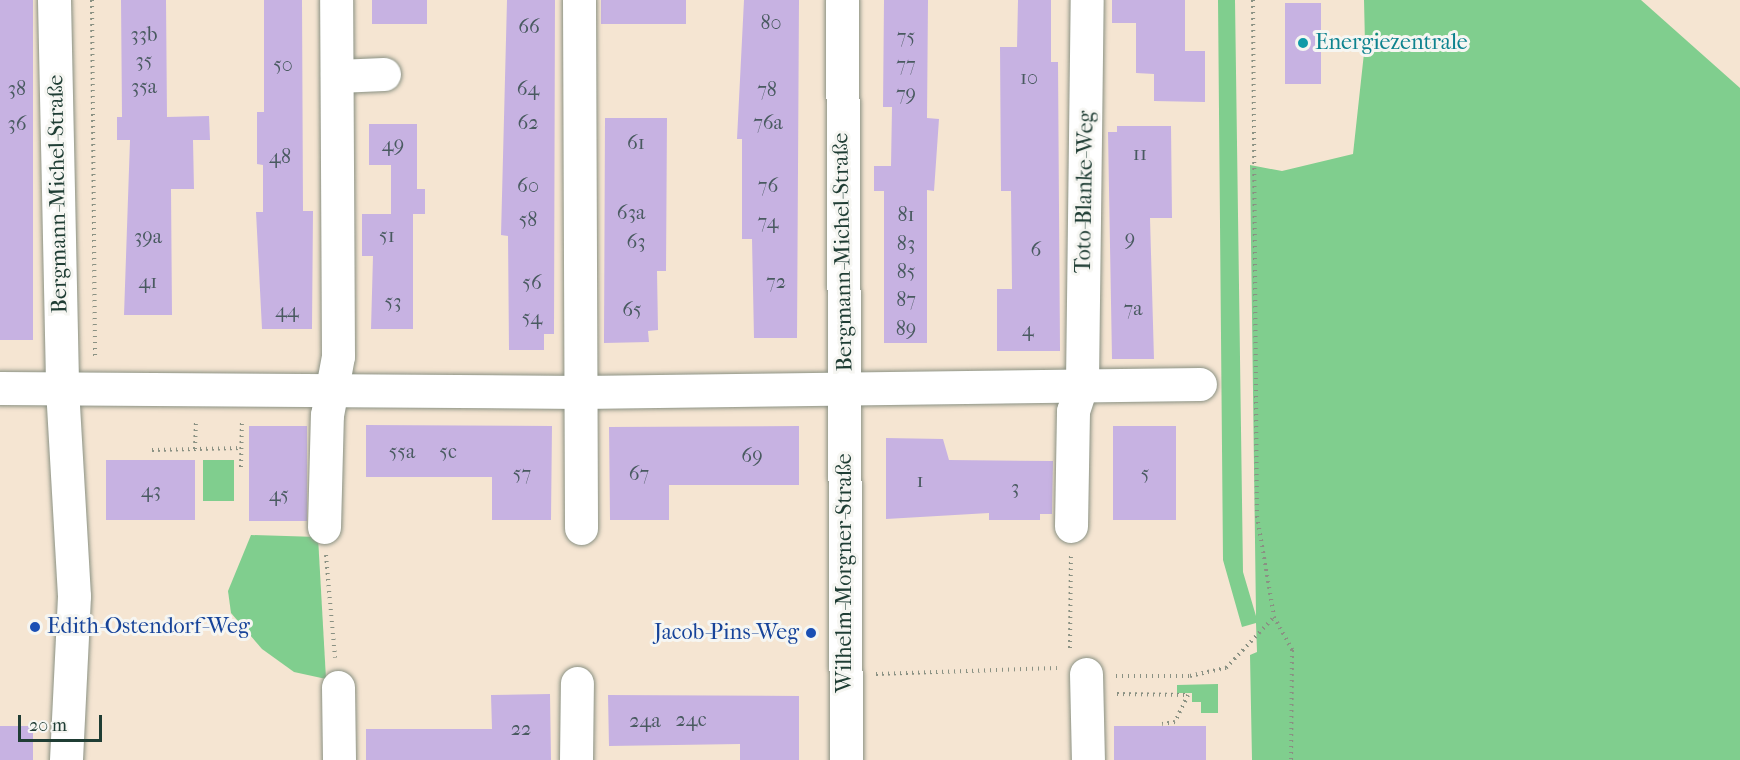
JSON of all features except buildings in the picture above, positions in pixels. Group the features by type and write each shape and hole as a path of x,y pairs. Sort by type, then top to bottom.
{"street":[{"name":"Bergmann-Michel-Straße","path":"54,0 62,388"},
{"path":"324,527 332,389 338,356 336,0"},
{"path":"579,0 581,528"},
{"name":"Bergmann-Michel-Straße","path":"0,388 581,392 844,386 842,0"},
{"name":"Toto-Blanke-Weg","path":"1071,526 1073,411 1082,384 1087,0"},
{"path":"337,75 384,74"},
{"path":"844,386 1200,384"},
{"name":"Wilhelm-Morgner-Straße","path":"844,386 846,760"},
{"path":"62,388 74,596 66,760"},
{"path":"1082,678 1088,760"},
{"path":"576,760 577,683"},
{"path":"338,687 339,760"}],"path":[{"path":"92,0 95,388"},
{"path":"1253,0 1257,516 1274,617 1292,650 1291,760"},
{"path":"195,449 196,412"},
{"path":"241,467 242,413"},
{"path":"152,450 242,448"},
{"path":"1071,526 1082,678"},
{"path":"324,527 338,687"},
{"path":"845,675 1082,678 1190,676 1226,668 1274,617"},
{"path":"1082,678 1188,695 1175,722 1162,724"}],"green space":[{"path":"1218,0 1235,0 1243,572 1256,616 1250,165 1282,171 1353,154 1365,44 1364,0 1641,0 1740,88 1740,760 1252,760 1250,655 1257,652 1256,623 1242,627 1223,560"},
{"path":"203,460 234,460 234,501 203,501"},
{"path":"251,535 318,537 326,679 294,672 262,649 231,613 228,591"},
{"path":"1218,684 1218,713 1201,713 1201,702 1192,702 1192,693 1177,693 1177,685"}],"place":[{"name":"Energiezentrale","path":"1303,43"},
{"name":"Edith-Ostendorf-Weg","path":"35,627"},
{"name":"Jacob-Pins-Weg","path":"811,633"}]}
